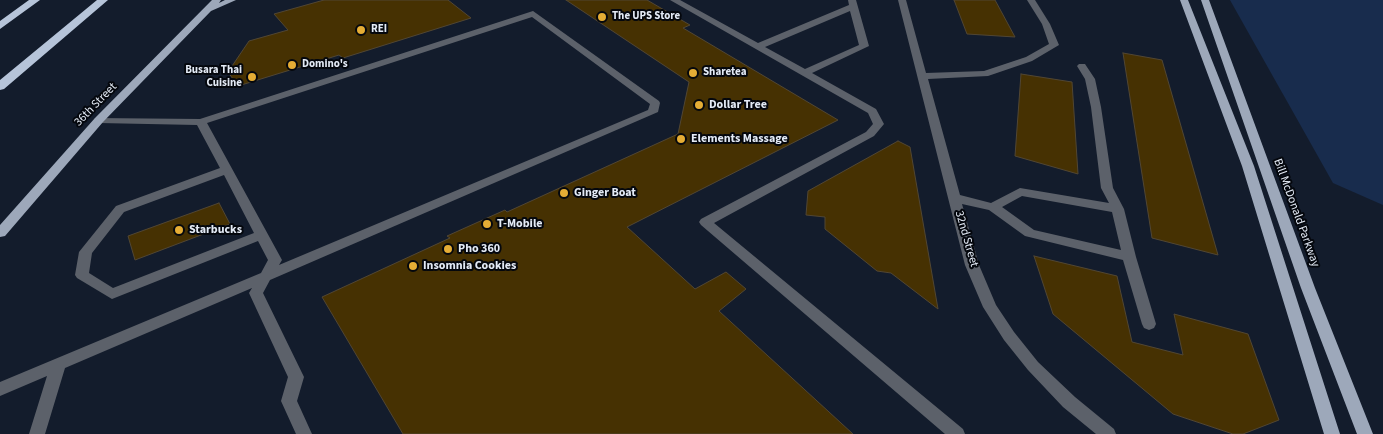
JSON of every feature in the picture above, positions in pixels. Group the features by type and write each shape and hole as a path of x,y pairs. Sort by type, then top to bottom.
{"highway":[{"path":"0,26 35,0"},
{"path":"0,86 103,0"}],"main road":[{"name":"36th Street","path":"0,233 99,120 217,0"},
{"path":"207,10 232,0"},
{"path":"1184,0 1248,166 1332,434"},
{"name":"Bill McDonald Parkway","path":"1205,0 1308,288 1365,434"}],"street":[{"path":"674,0 872,111 879,124 870,134 705,222 957,434"},
{"name":"32nd Street","path":"902,0 972,264 990,307 1009,336 1033,366 1069,402 1108,434"},
{"path":"923,76 985,74 1029,59 1054,45 1046,24 1031,0"},
{"path":"758,47 853,3 864,46 804,73"},
{"path":"0,389 653,112 655,102 533,14 201,122 99,120"},
{"path":"1082,66 1090,79 1096,107 1107,188 1118,209 1148,324"},
{"path":"201,122 275,260 256,293 296,377 289,401 304,434"},
{"path":"227,170 120,209 86,252 82,274 112,294 262,235"},
{"path":"993,207 1020,192 1118,209"},
{"path":"955,198 993,207 1030,233 1129,257"},
{"path":"37,434 58,365"}],"shaded area":[{"path":"1230,0 1383,0 1383,205 1333,183"}],"building":[{"path":"324,0 448,0 471,18 343,58 339,55 238,86 228,72 249,41 288,30 274,14"},
{"path":"566,0 647,0 690,25 683,28 838,120 627,227 695,289 726,272 746,289 719,311 853,434 403,434 322,297 450,238 447,236 505,210 507,212 678,134 689,82"},
{"path":"954,0 995,0 1015,37 967,34"},
{"path":"1123,53 1162,60 1218,255 1152,238"},
{"path":"1021,74 1072,82 1078,174 1015,156"},
{"path":"898,141 910,147 938,309 891,273 877,271 825,229 825,217 806,215 808,191"},
{"name":"Starbucks","path":"219,203 230,224 135,260 128,236"},
{"path":"1034,256 1117,276 1132,342 1183,355 1174,314 1248,334 1279,420 1243,434 1233,434 1173,414 1053,314"}],"place":[{"name":"The UPS Store","path":"602,17"},
{"name":"REI","path":"361,30"},
{"name":"Domino's","path":"292,65"},
{"name":"Sharetea","path":"693,73"},
{"name":"Busara Thai Cuisine","path":"252,77"},
{"name":"Dollar Tree","path":"699,105"},
{"name":"Elements Massage","path":"681,139"},
{"name":"Ginger Boat","path":"564,193"},
{"name":"T-Mobile","path":"487,224"},
{"name":"Starbucks","path":"179,230"},
{"name":"Pho 360","path":"448,249"},
{"name":"Insomnia Cookies","path":"413,266"}]}
